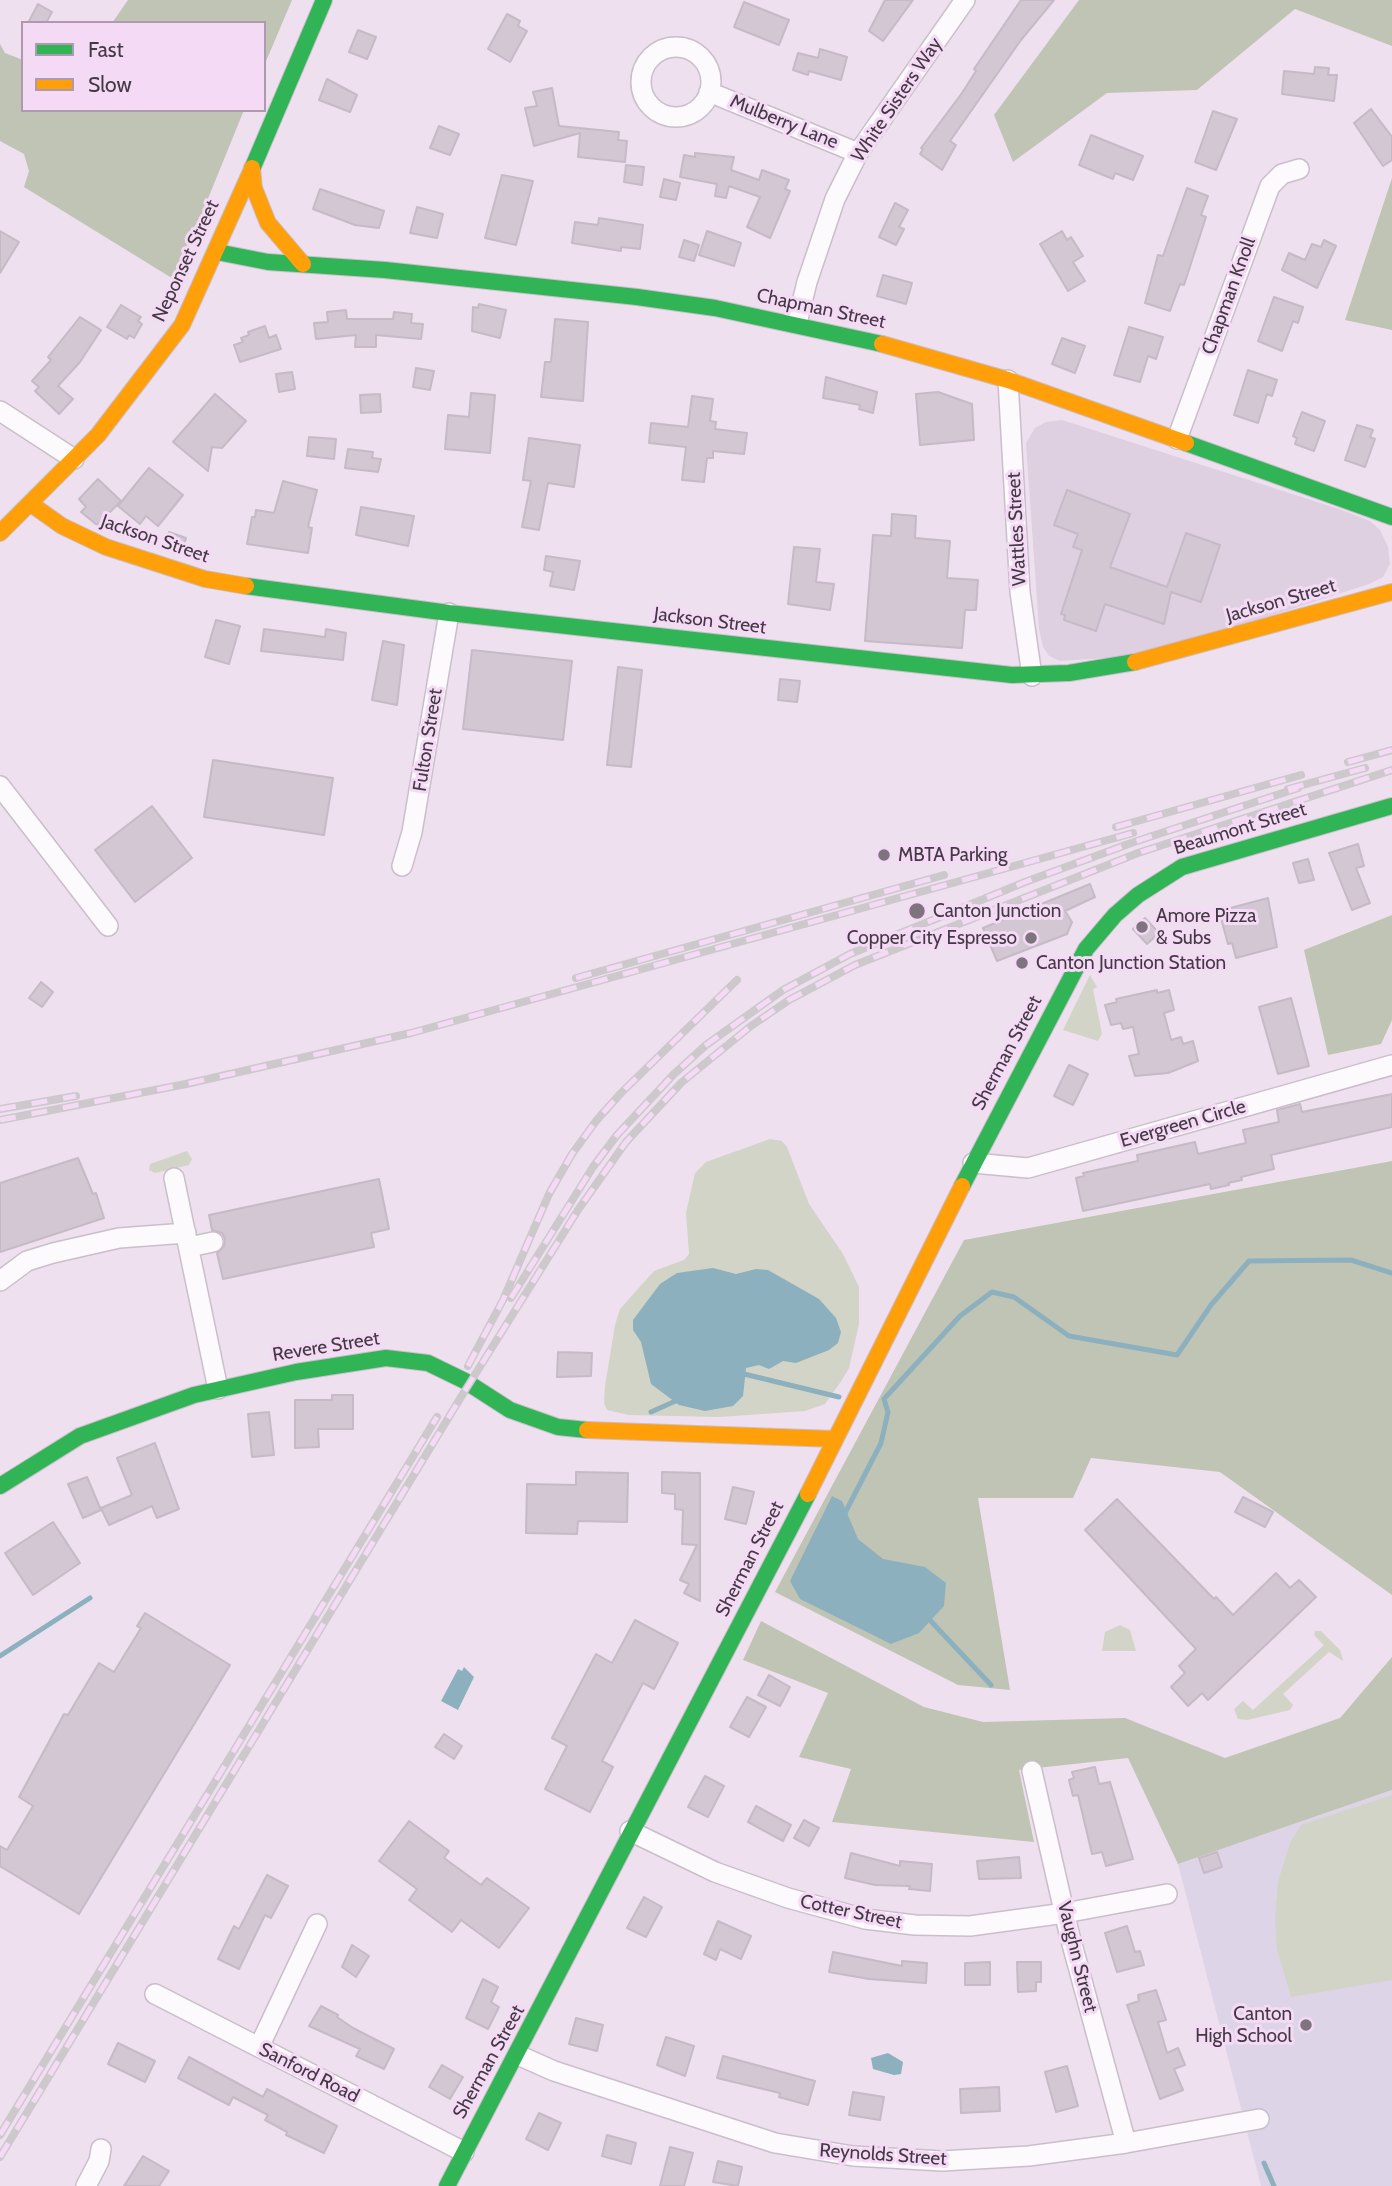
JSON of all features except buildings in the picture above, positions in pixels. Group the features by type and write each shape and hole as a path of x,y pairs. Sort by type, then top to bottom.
{"main road":[{"name":"Neponset Street","path":"0,533 74,459 128,398 182,325 217,253 324,0"},
{"path":"252,168 254,188 268,223 303,264"},
{"name":"Chapman Street","path":"217,253 303,264 562,287 797,323 920,353 1008,380 1392,517"},
{"name":"Jackson Street","path":"30,504 62,526 106,547 205,579 449,612 1032,676 1116,667 1164,656 1392,592"},
{"name":"Beaumont Street","path":"1086,948 1108,922 1138,895 1182,867 1392,806"},
{"name":"Sherman Street","path":"447,2186 518,2055 630,1831 753,1603 916,1282 973,1163 1086,948"},
{"name":"Revere Street","path":"0,1486 79,1436 136,1414 218,1389 296,1372 402,1358 428,1363 465,1381 510,1410 558,1427 834,1439"}],"street":[{"name":"White Sisters Way","path":"797,323 807,282 835,199 858,153 965,0"},
{"name":"Mulberry Lane","path":"709,92 858,153"},
{"name":"Chapman Knoll","path":"1177,439 1270,186 1282,174 1299,169"},
{"name":"Wattles Street","path":"1008,380 1020,592 1032,676"},
{"path":"0,411 74,459"},
{"name":"Fulton Street","path":"402,866 412,832 449,612"},
{"path":"0,786 108,926"},
{"name":"Evergreen Circle","path":"973,1163 1028,1168 1392,1065"},
{"path":"174,1178 218,1389"},
{"path":"0,1281 27,1261 119,1238 213,1242"},
{"name":"Vaughn Street","path":"1032,1770 1065,1913 1126,2143"},
{"name":"Cotter Street","path":"630,1831 715,1872 788,1898 865,1919 915,1925 970,1926 1065,1913 1167,1894"},
{"path":"259,2047 317,1924"},
{"name":"Sanford Road","path":"155,1994 464,2151"},
{"name":"Reynolds Street","path":"518,2055 554,2071 775,2143 853,2156 942,2161 997,2158 1126,2143 1259,2119"},
{"path":"86,2186 99,2161 101,2149"}],"shaded area":[{"path":"1062,420 1370,521 1380,530 1388,547 1390,564 1383,577 1369,584 1267,617 1122,657 1060,661 1049,656 1043,647 1039,629 1026,443 1035,428 1046,422"},
{"path":"1090,975 1097,987 1093,989 1102,1034 1098,1041 1063,1030"},
{"path":"770,1139 782,1141 787,1147 809,1204 843,1254 859,1287 859,1324 849,1368 842,1380 825,1404 805,1411 719,1417 629,1415 607,1410 604,1403 605,1386 620,1309 654,1271 684,1260 689,1254 686,1213 695,1173 706,1162"},
{"path":"187,1151 192,1159 189,1165 155,1173 149,1170 150,1164"},
{"path":"1120,1625 1130,1630 1136,1651 1102,1651 1105,1632"},
{"path":"1315,1631 1321,1631 1340,1650 1343,1661 1329,1652 1283,1694 1293,1705 1290,1710 1247,1720 1238,1719 1234,1709 1243,1701 1253,1710 1324,1645 1314,1635"},
{"name":"Canton High School","path":"1392,1790 1392,2186 1261,2186 1178,1864"},
{"path":"1392,1795 1392,1980 1291,1997 1277,1949 1275,1919 1278,1882 1290,1843 1301,1825"}],"green space":[{"path":"128,0 292,0 266,61 266,21 113,21"},
{"path":"1079,0 1392,0 1392,46 1295,9 1197,90 1107,93 1013,162 994,115"},
{"path":"0,44 5,53 21,59 21,112 243,112 175,280 24,187 29,171 24,154 0,141"},
{"path":"1392,178 1392,330 1345,320"},
{"path":"1392,915 1392,1020 1381,1044 1328,1055 1304,950"},
{"path":"1392,1161 1392,1595 1220,1472 1091,1458 1073,1498 978,1498 1010,1690 958,1685 775,1592 964,1240"},
{"path":"761,1621 924,1707 983,1722 1125,1718 1225,1758 1340,1718 1392,1657 1392,1790 1178,1864 1128,1758 1019,1770 1034,1842 832,1822 851,1769 799,1757 828,1693 743,1660"}],"water":[{"path":"713,1268 736,1274 756,1269 768,1270 819,1299 836,1318 841,1332 838,1343 829,1350 796,1363 783,1361 769,1369 759,1365 746,1368 743,1396 733,1406 705,1411 679,1405 651,1384 641,1342 633,1330 633,1320 660,1284 677,1273"},
{"path":"832,1496 842,1501 858,1539 883,1559 925,1567 946,1583 944,1606 919,1633 891,1644 800,1599 790,1581"},
{"path":"464,1667 474,1677 458,1710 441,1701 458,1669 462,1671"},
{"path":"888,2053 903,2062 901,2074 894,2075 873,2069 871,2058"}],"waterway":[{"path":"844,1515 881,1443 888,1412 884,1399 960,1316 992,1292 1014,1297 1069,1336 1177,1355 1211,1305 1249,1261 1351,1260 1392,1273"},
{"path":"740,1373 839,1397"},
{"path":"651,1412 680,1399"},
{"path":"0,1656 90,1598"},
{"path":"926,1616 991,1685"},
{"path":"1264,2163 1274,2186"}],"railway":[{"path":"1348,762 1392,750"},
{"path":"1288,789 1365,768"},
{"path":"0,2157 461,1397 578,1210 626,1142 682,1082 751,1026 789,1000 855,965 1138,853 1392,770"},
{"path":"1116,827 1301,775"},
{"path":"511,1298 593,1167 617,1135 674,1074 706,1045 783,990 850,954 1025,882 1134,842 1298,788"},
{"path":"0,1120 186,1084 411,1033 1133,833"},
{"path":"576,978 944,875"},
{"path":"468,1366 503,1300 549,1194 572,1154 621,1093 737,980"},
{"path":"0,1109 76,1096"},
{"path":"0,2135 437,1417"}],"traffic: fast":[{"path":"252,169 324,0"},
{"path":"217,252 268,262 385,270 637,297 715,308 882,344"},
{"path":"1186,443 1392,517"},
{"path":"246,586 449,613 1012,675 1069,673 1135,662"},
{"path":"962,1186 1086,949 1115,915 1138,895 1182,867 1392,806"},
{"path":"0,1486 80,1436 194,1395 296,1372 386,1358 428,1363 465,1381 510,1410 558,1427 587,1430"},
{"path":"447,2186 808,1494"}],"traffic: slow":[{"path":"252,168 254,188 268,223 303,264"},
{"path":"0,533 98,435 182,325 252,169"},
{"path":"882,344 1008,380 1186,443"},
{"path":"31,504 62,526 106,547 205,579 246,586"},
{"path":"1135,662 1392,592"},
{"path":"808,1494 962,1186"},
{"path":"587,1430 834,1439"}],"place":[{"name":"MBTA Parking","path":"884,855"},
{"name":"Canton Junction","path":"917,911"},
{"name":"Amore Pizza & Subs","path":"1142,927"},
{"name":"Copper City Espresso","path":"1031,938"},
{"name":"Canton Junction Station","path":"1022,963"},
{"name":"Canton High School","path":"1306,2025"}]}
